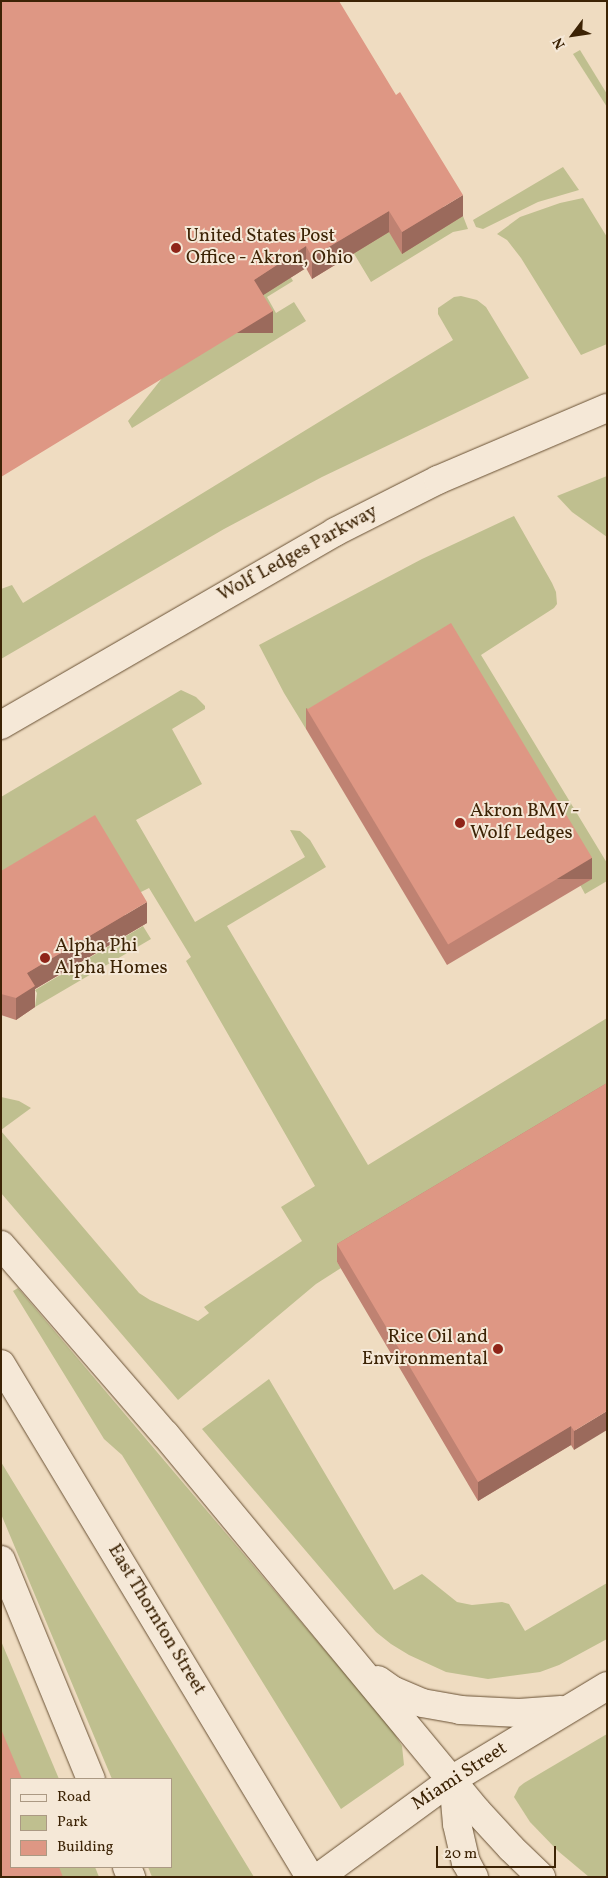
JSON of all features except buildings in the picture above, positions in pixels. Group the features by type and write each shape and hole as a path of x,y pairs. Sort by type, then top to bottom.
{"street":[{"name":"Wolf Ledges Parkway","path":"1,725 335,532 438,480 607,408"},
{"path":"1,1245 165,1434 511,1848 541,1877"},
{"name":"East Thornton Street","path":"1,1364 310,1877"},
{"path":"1,1560 91,1778"},
{"path":"358,1665 394,1691 422,1703 460,1710 519,1713 568,1709"},
{"name":"Miami Street","path":"320,1877 453,1779 607,1686"},
{"path":"453,1779 457,1824 466,1862 474,1877"}],"green space":[{"path":"580,50 607,94 607,107 573,54"},
{"path":"563,167 579,190 538,202 483,229 476,227 473,220"},
{"path":"583,198 607,237 607,344 581,355 521,258 507,240 497,234 520,217 560,203"},
{"path":"463,216 468,229 453,232 371,282 347,242 360,234"},
{"path":"287,271 293,281 267,297 276,313 294,302 306,321 132,428 128,421 241,279"},
{"path":"461,296 477,300 486,307 529,378 322,477 224,529 1,659 1,589 12,585 23,603 453,340 438,314 438,308 454,297"},
{"path":"607,476 607,537 572,512 557,496"},
{"path":"514,516 552,583 556,592 557,604 554,608 481,655 607,863 607,881 585,894 451,644 306,729 284,693 259,645 422,559"},
{"path":"181,690 196,697 205,706 205,709 172,729 202,784 136,820 195,922 305,857 290,830 300,831 310,840 326,867 227,926 368,1165 607,1018 607,1101 337,1262 341,1268 316,1284 178,1400 1,1193 1,1131 139,1293 150,1300 198,1321 209,1313 204,1307 302,1241 281,1207 315,1186 186,961 191,957 149,888 131,897 1,884 1,797"},
{"path":"143,926 151,939 35,1007 37,993 35,990"},
{"path":"1,1097 19,1101 31,1108 1,1130"},
{"path":"18,1288 391,1728 402,1746 404,1765 341,1809 122,1455 104,1439 13,1291"},
{"path":"269,1379 394,1590 422,1574 457,1602 472,1605 502,1602 509,1604 525,1631 607,1583 607,1639 559,1665 540,1672 488,1679 446,1672 409,1655 391,1644 376,1632 357,1611 202,1429"},
{"path":"1,1462 254,1877 152,1877 148,1868 172,1868 172,1778 112,1778 1,1514"},
{"path":"1,1641 59,1778 13,1778 1,1750"},
{"path":"607,1734 607,1877 589,1877 558,1851 530,1822 514,1797 519,1787 524,1783"},
{"path":"50,1868 95,1868 99,1877 54,1877"}],"place":[{"name":"United States Post Office - Akron, Ohio","path":"176,248"},
{"name":"Akron BMV - Wolf Ledges","path":"460,823"},
{"name":"Alpha Phi Alpha Homes","path":"45,958"},
{"name":"Rice Oil and Environmental","path":"498,1349"}]}
